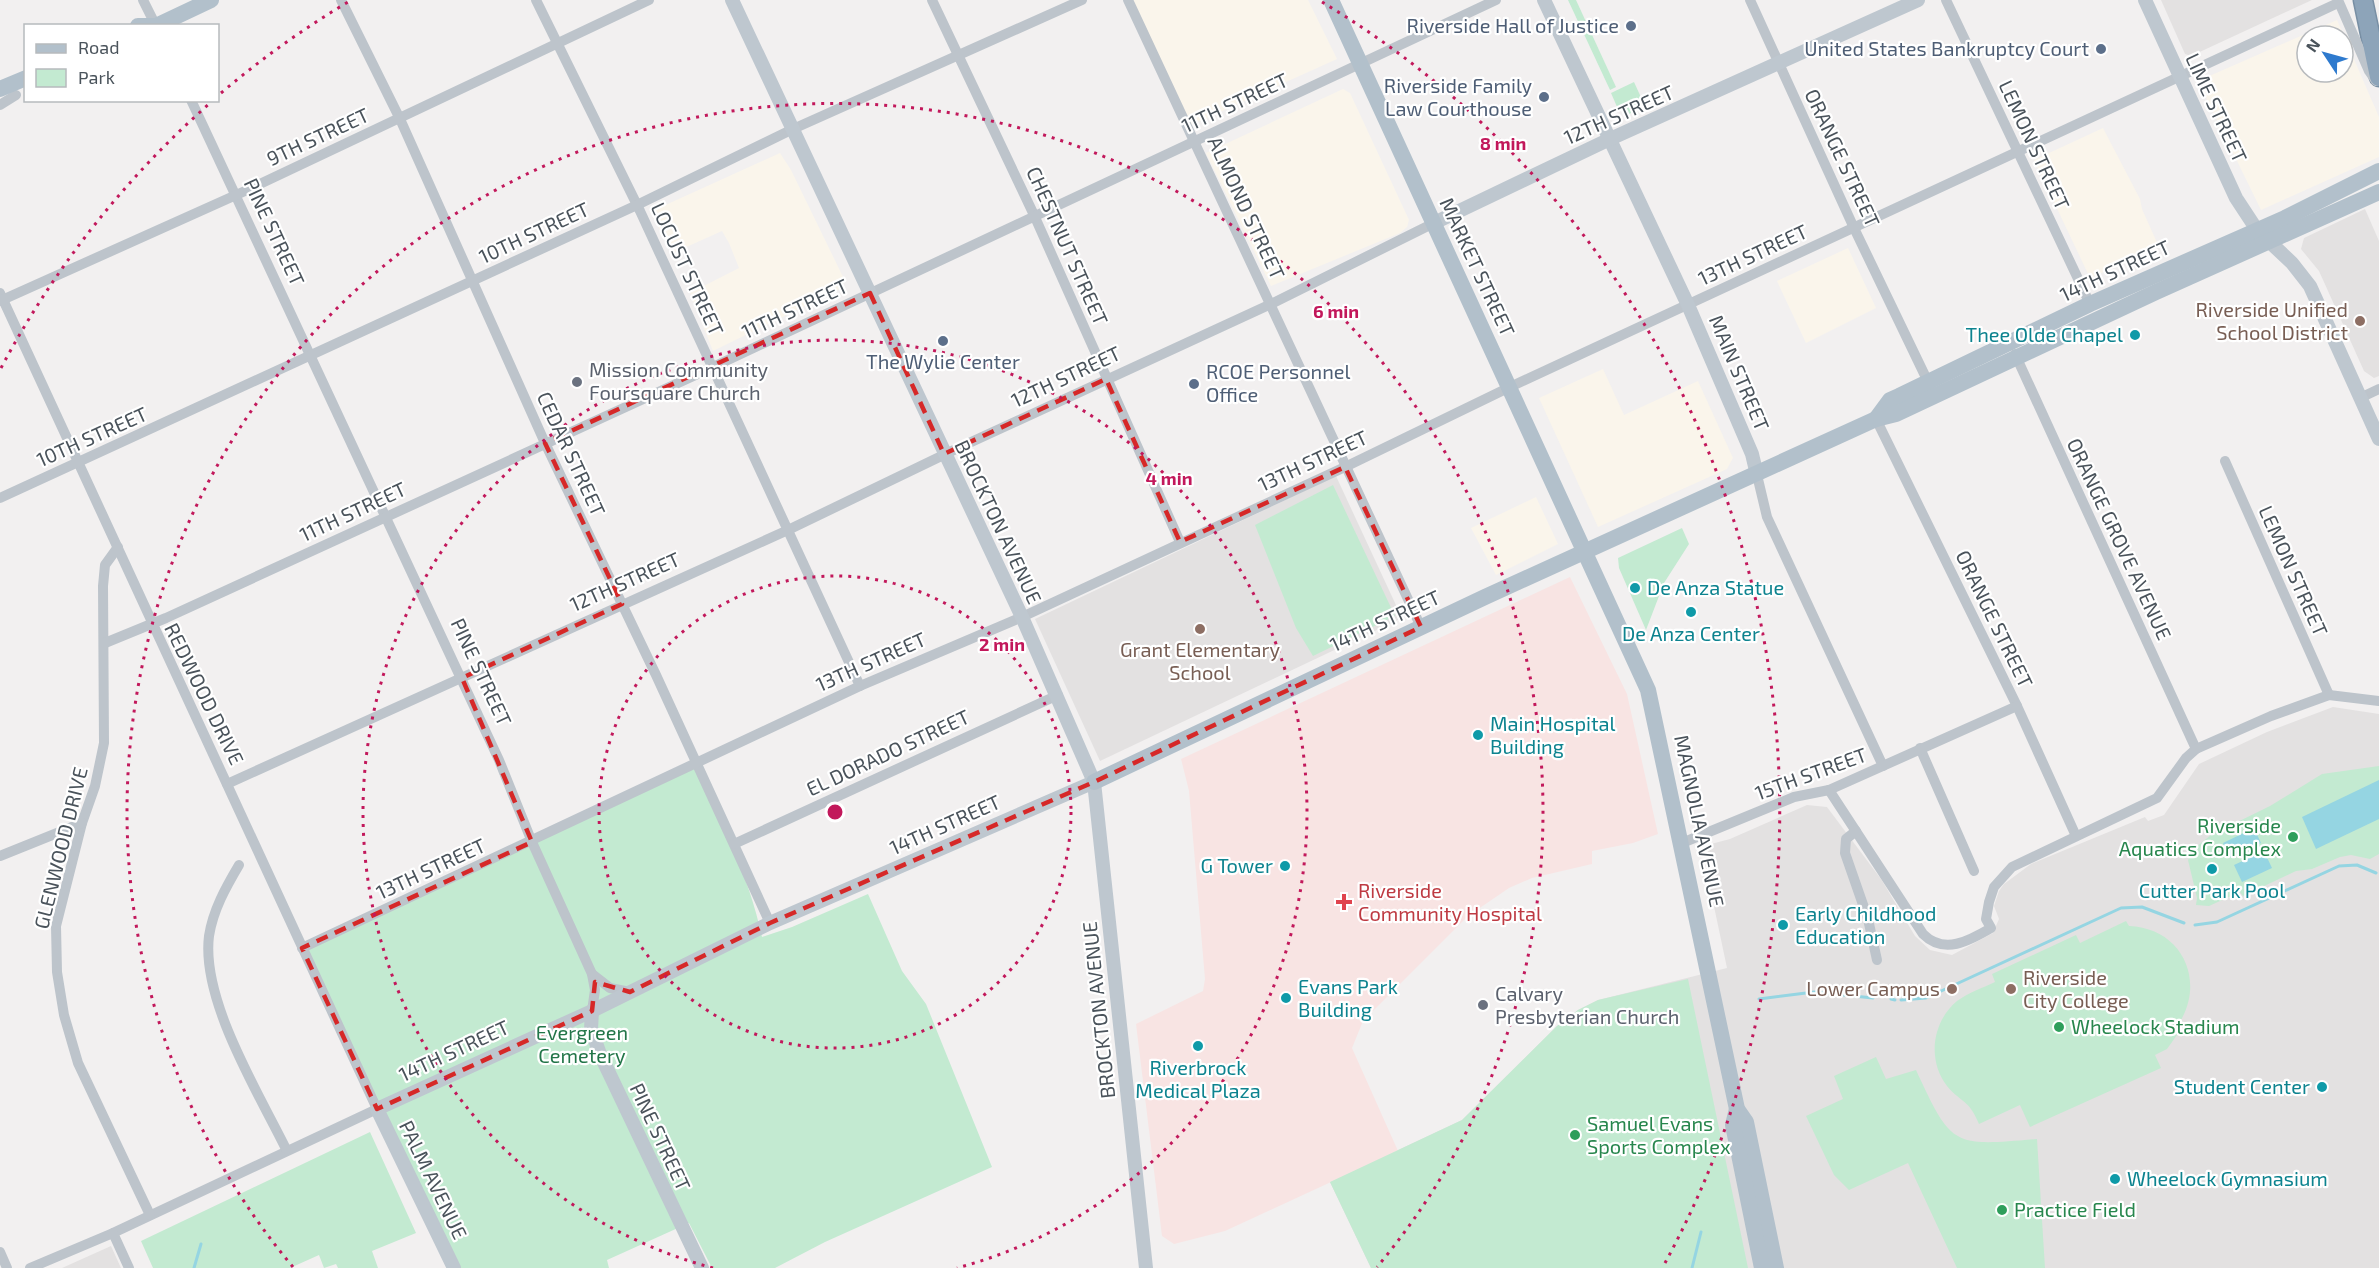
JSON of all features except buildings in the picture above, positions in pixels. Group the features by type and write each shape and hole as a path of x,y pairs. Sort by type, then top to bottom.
{"highway":[{"path":"2363,0 2379,77"}],"main road":[{"path":"160,24 211,0"},
{"name":"MARKET STREET","path":"1331,0 1586,551"},
{"path":"8,96 24,80"},
{"name":"14TH STREET","path":"1094,782 1421,627 1876,419 1890,400 1931,389 2013,351 2090,304 2257,230 2379,171"},
{"name":"14TH STREET","path":"2013,351 2044,345 2379,192"},
{"path":"2044,345 2060,330 2089,316 2093,310 2090,304"},
{"name":"MAGNOLIA AVENUE","path":"1586,551 1648,690 1737,1109 1746,1122 1776,1268"},
{"name":"MAGNOLIA AVENUE","path":"1737,1109 1733,1125 1762,1268"}],"street":[{"path":"144,0 155,24"},
{"name":"CEDAR STREET","path":"340,0 400,119 545,442 770,923"},
{"name":"LOCUST STREET","path":"536,0 637,205 860,686"},
{"name":"9TH STREET","path":"1,298 235,195 649,0"},
{"name":"BROCKTON AVENUE","path":"732,0 1058,694 1094,782 1141,1266"},
{"name":"CHESTNUT STREET","path":"932,0 1034,215 1180,542"},
{"name":"10TH STREET","path":"0,498 637,205 793,129 1082,0"},
{"name":"ALMOND STREET","path":"1128,0 1196,141 1421,627"},
{"name":"11TH STREET","path":"105,643 151,625 545,442 713,367 1496,0"},
{"name":"MAIN STREET","path":"1544,0 1688,305 1745,436 1767,518 1883,766"},
{"name":"ORANGE STREET","path":"1750,0 1854,228 1931,389"},
{"name":"12TH STREET","path":"227,784 788,530 944,454 1271,304 1610,139 1918,0"},
{"name":"LEMON STREET","path":"1946,0 2090,304"},
{"name":"LIME STREET","path":"2145,0 2236,198 2257,230 2270,241 2310,286 2379,440"},
{"path":"2338,1 2369,71 2379,85"},
{"name":"13TH STREET","path":"302,948 532,842 696,762 860,686 1022,617 1345,467 1510,387 2017,154 2338,1"},
{"name":"PINE STREET","path":"192,102 500,759 532,842 592,974 595,990 591,1029 600,1054 702,1268"},
{"name":"REDWOOD DRIVE","path":"1,298 377,1109"},
{"name":"ORANGE GROVE AVENUE","path":"2013,351 2196,749"},
{"path":"2360,398 2379,389"},
{"name":"ORANGE STREET","path":"1876,419 2017,706 2076,836"},
{"name":"LEMON STREET","path":"2225,461 2329,695"},
{"name":"GLENWOOD DRIVE","path":"118,547 105,565 103,586 104,743 95,786 82,823 56,926 57,972 64,1014 78,1063 150,1215"},
{"name":"EL DORADO STREET","path":"734,844 1058,694"},
{"path":"1829,790 1923,934 1932,942 1948,946 1956,945 1991,928 1986,919 1989,902 2002,876 2012,867 2157,798 2186,758 2196,749 2271,716 2329,695 2379,701"},
{"name":"15TH STREET","path":"1682,843 1794,797 1829,790 2017,706"},
{"path":"1920,748 1974,871"},
{"name":"14TH STREET","path":"30,1268 113,1233 286,1149 592,1011 770,923 1094,782"},
{"path":"0,856 82,823"},
{"path":"1856,831 1846,839 1845,854 1868,919 1877,960"},
{"path":"239,865 214,916 209,937 209,968 218,1010 286,1149"},
{"path":"592,974 609,988 630,992"},
{"name":"PALM AVENUE","path":"377,1109 454,1268"},
{"path":"113,1233 129,1268"},
{"path":"0,1252 8,1268"}],"highlighted area":[{"path":"870,293 944,454 1106,379 1180,542 1345,467 1421,627 1094,782 770,923 630,992 595,982 592,1011 377,1109 302,948 532,842 462,678 622,604 545,443"}],"shaded area":[{"path":"1133,0 1308,0 1337,59 1191,125"},
{"path":"2161,0 2312,0 2191,56 2185,54"},
{"path":"2295,38 2295,84 2355,84 2355,62 2379,117 2379,157 2261,210 2198,81"},
{"path":"1343,89 1350,93 1409,220 1407,227 1400,233 1271,286 1206,153"},
{"path":"2103,128 2140,199 2142,209 2159,247 2090,278 2034,160"},
{"path":"780,153 791,170 845,281 838,290 713,351 690,293 739,268 729,243 722,231 673,253 650,212"},
{"name":"Riverside Unified School District","path":"2365,209 2379,241 2379,376 2374,378 2364,371 2319,271 2301,249 2304,238"},
{"path":"1848,248 1876,308 1806,343 1777,281"},
{"path":"1603,369 1624,415 1698,381 1733,458 1727,469 1598,527 1539,398"},
{"path":"1336,476 1402,618 1100,761 1035,619"},
{"path":"1536,497 1558,544 1496,575 1471,528"},
{"name":"Riverside Community Hospital","path":"1570,577 1627,694 1658,834 1633,843 1592,851 1592,864 1532,878 1509,888 1468,916 1363,1021 1352,1048 1398,1151 1225,1231 1174,1244 1162,1236 1136,1024 1203,991 1205,979 1189,791 1181,759"},
{"name":"Riverside City College","path":"2333,707 2379,714 2379,1268 1371,1268 1330,1182 1462,1120 1557,1026 1578,1010 1598,1000 1727,968 1704,859 1711,844 1730,839 1807,805 1827,807 1881,879 1915,936 1930,950 1952,955 1993,933 1999,919 1994,906 1999,891 2004,884 2031,864 2145,817 2148,821 2164,815 2199,764 2267,732"},
{"path":"111,1246 121,1268 62,1268"}],"green space":[{"path":"1568,0 1576,0 1616,87 1610,90"},
{"path":"1634,82 1645,106 1629,114 1618,109 1611,93"},
{"path":"1333,485 1395,616 1313,656 1296,628 1255,525"},
{"path":"1682,528 1689,544 1664,583 1646,630 1619,568 1618,558"},
{"name":"Evergreen Cemetery","path":"694,762 742,869 762,937 792,927 868,894 902,971 926,1004 992,1167 825,1242 775,1268 712,1268 689,1223 607,1260 609,1268 460,1268 300,944"},
{"name":"Riverside Aquatics Complex","path":"2379,766 2379,854 2370,859 2351,855 2340,857 2312,869 2296,871 2243,896 2240,892 2209,906 2196,905 2197,898 2188,860 2196,847 2211,835 2270,806 2322,774"},
{"name":"Wheelock Stadium","path":"2126,921 2129,926 2148,929 2163,936 2184,960 2189,975 2190,991 2186,1008 2178,1025 2182,1028 2167,1049 2155,1055 2161,1068 2030,1127 2020,1105 1979,1124 1968,1105 1947,1086 1937,1065 1935,1042 1942,1019 1961,998 1995,982 1992,974 2076,935 2080,943"},
{"name":"Samuel Evans Sports Complex","path":"1688,979 1748,1268 1371,1268 1330,1182 1462,1120 1557,1026 1578,1010 1598,1000"},
{"path":"1876,1057 1886,1079 1916,1070 1938,1115 1958,1136 1971,1141 1988,1142 2037,1139 2045,1268 1957,1268 1908,1163 1849,1190 1834,1175 1806,1116 1843,1099 1834,1076"},
{"path":"370,1132 416,1233 372,1251 378,1268 338,1268 336,1264 324,1268 319,1255 290,1268 153,1268 141,1241"}],"water":[{"path":"2379,780 2379,819 2316,849 2302,817"},
{"path":"2254,828 2261,843 2230,857 2223,843"},
{"path":"2264,851 2272,868 2242,882 2234,865"}],"waterway":[{"path":"2195,925 2217,922 2339,866 2357,865 2376,873"},
{"path":"1901,1000 1926,998 2121,908 2142,907 2184,923"},
{"path":"1759,999 1814,992 1873,998"},
{"path":"1891,999 1895,1000"},
{"path":"1692,1268 1701,1232"},
{"path":"194,1268 201,1244"}],"place":[{"name":"Riverside Hall of Justice","path":"1631,26"},
{"name":"United States Bankruptcy Court","path":"2101,49"},
{"name":"Riverside Family Law Courthouse","path":"1544,97"},
{"name":"Riverside Unified School District","path":"2360,321"},
{"name":"Thee Olde Chapel","path":"2135,335"},
{"name":"The Wylie Center","path":"943,341"},
{"name":"Mission Community Foursquare Church","path":"577,382"},
{"name":"RCOE Personnel Office","path":"1194,384"},
{"name":"De Anza Statue","path":"1635,588"},
{"name":"De Anza Center","path":"1691,612"},
{"name":"Grant Elementary School","path":"1200,629"},
{"name":"Main Hospital Building","path":"1478,735"},
{"name":"Riverside Aquatics Complex","path":"2293,837"},
{"name":"G Tower","path":"1285,866"},
{"name":"Cutter Park Pool","path":"2212,869"},
{"name":"Riverside Community Hospital","path":"1344,902"},
{"name":"Early Childhood Education","path":"1783,925"},
{"name":"Lower Campus","path":"1952,989"},
{"name":"Riverside City College","path":"2011,989"},
{"name":"Evans Park Building","path":"1286,998"},
{"name":"Calvary Presbyterian Church","path":"1483,1005"},
{"name":"Wheelock Stadium","path":"2059,1027"},
{"name":"Riverbrock Medical Plaza","path":"1198,1046"},
{"name":"Student Center","path":"2322,1087"},
{"name":"Samuel Evans Sports Complex","path":"1575,1135"},
{"name":"Wheelock Gymnasium","path":"2115,1179"},
{"name":"Practice Field","path":"2002,1210"}]}
